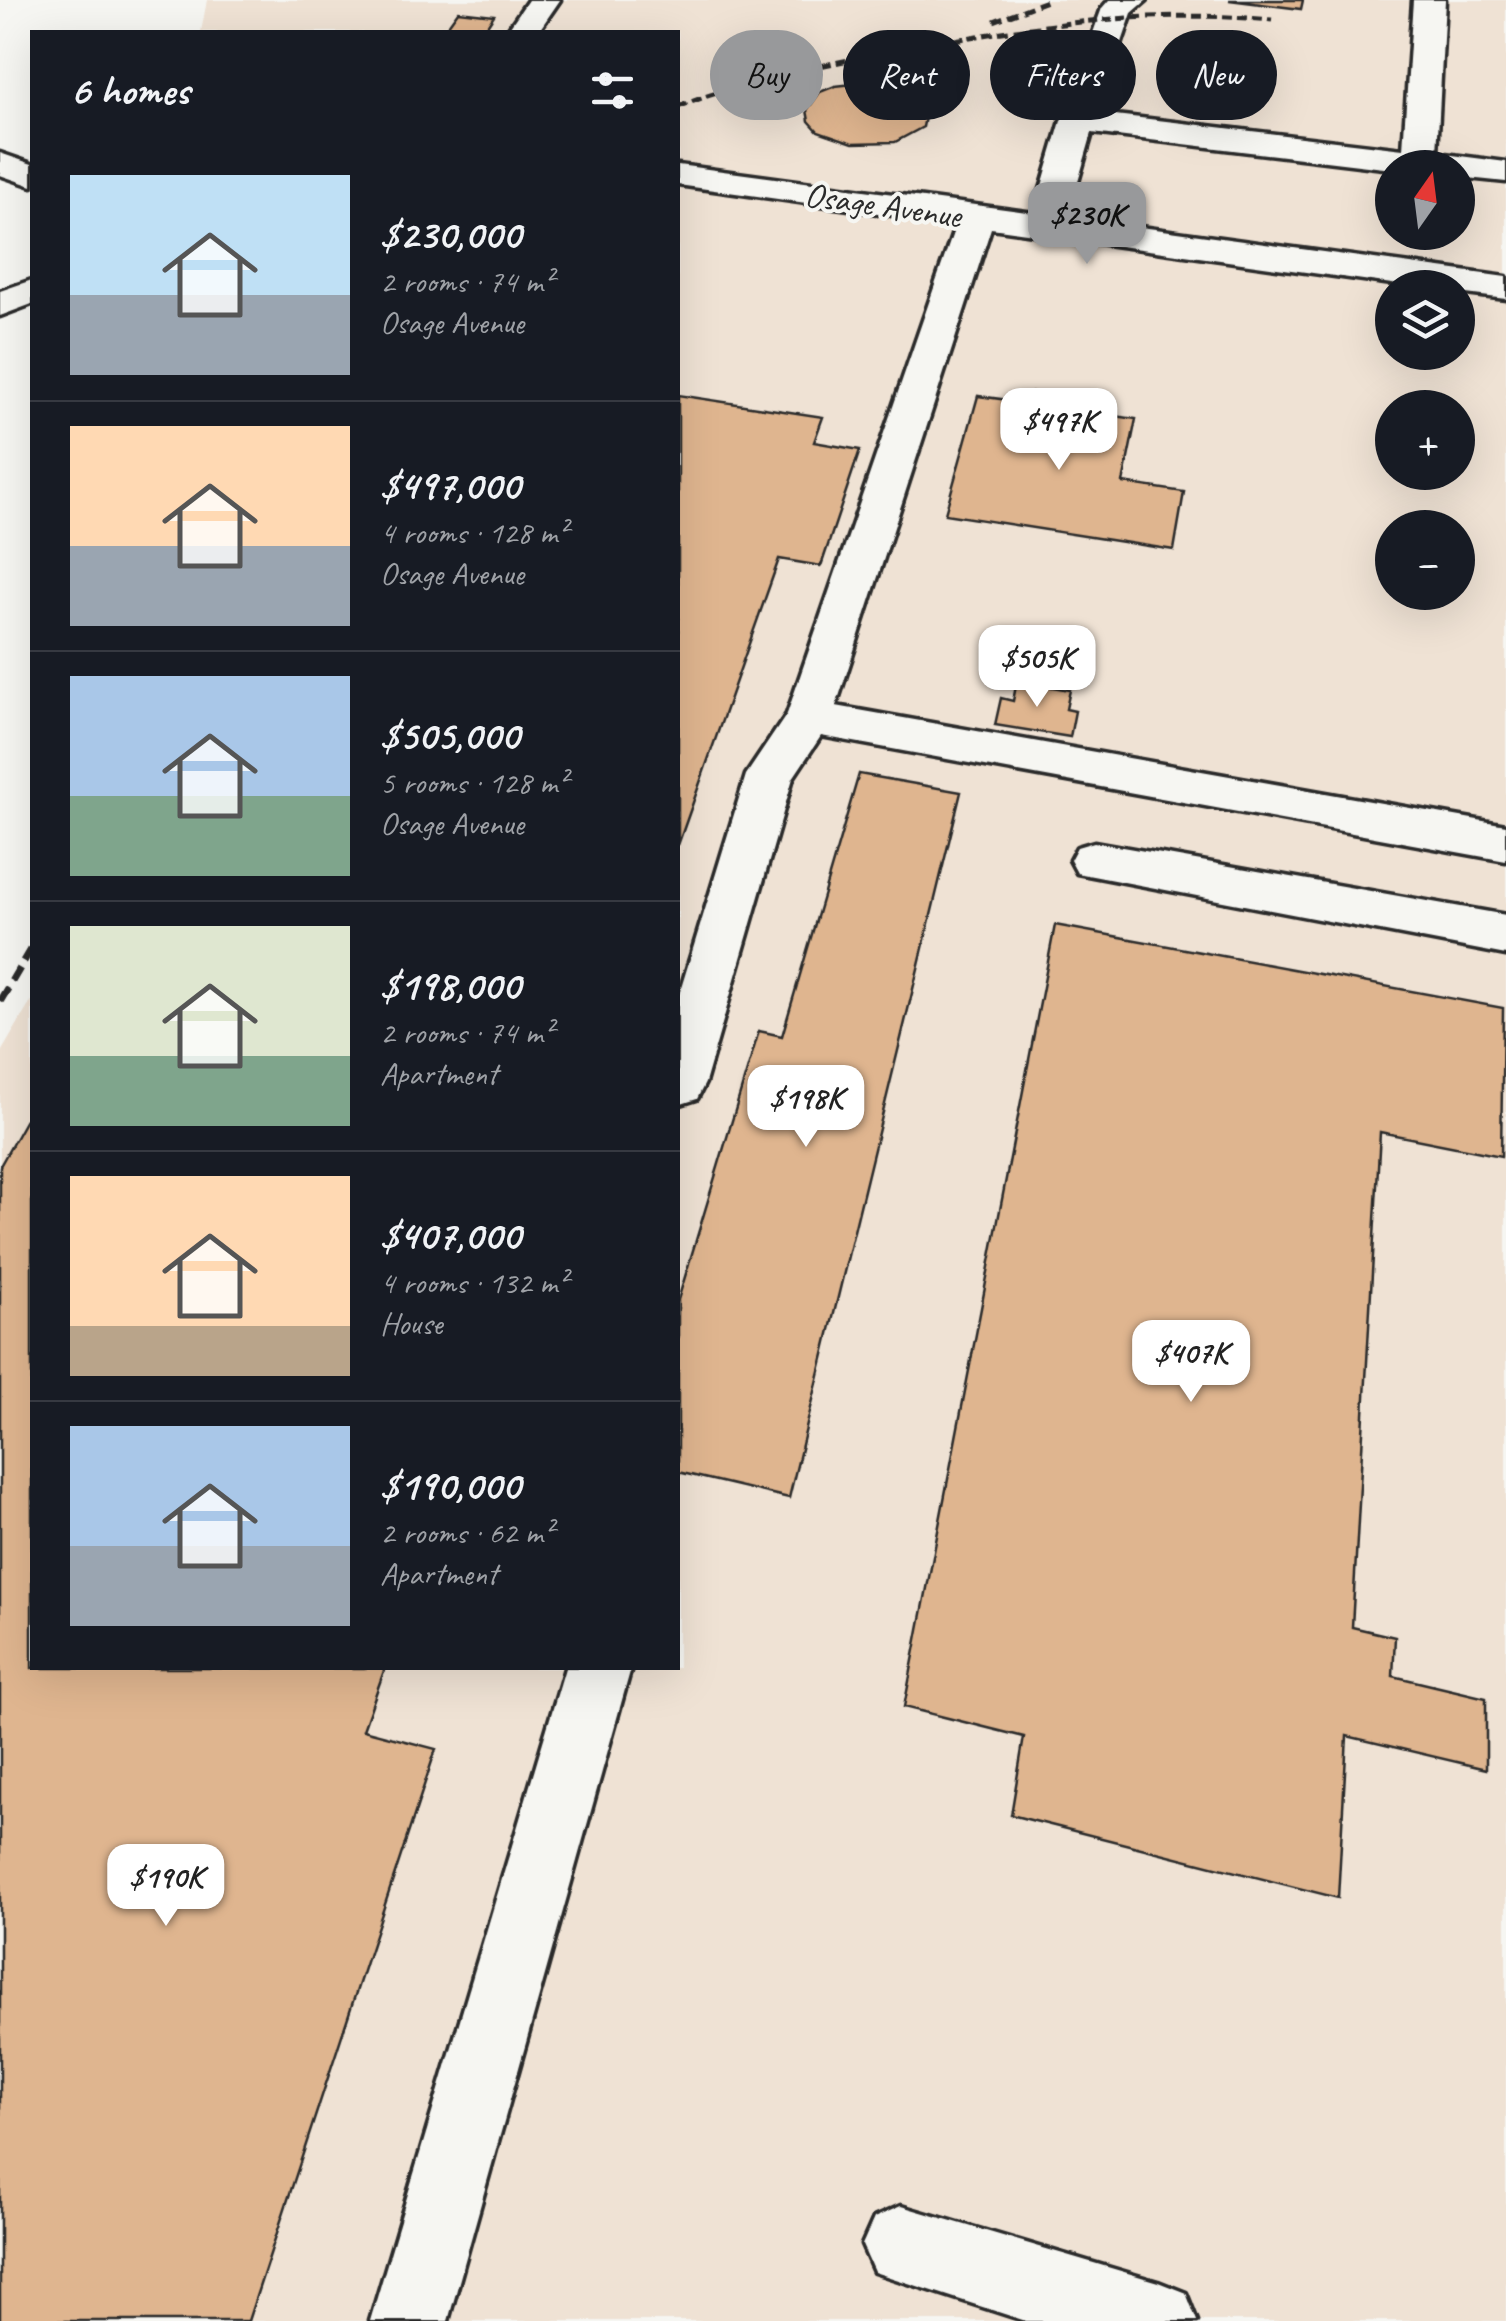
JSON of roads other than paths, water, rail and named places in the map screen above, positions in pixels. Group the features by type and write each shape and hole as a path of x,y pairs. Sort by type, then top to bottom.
{"street":[{"path":"523,30 544,0"},
{"path":"1046,228 1118,8 1131,0"},
{"path":"1420,150 1428,0"},
{"path":"1078,121 1375,156"},
{"path":"0,163 30,175"},
{"path":"1475,168 1506,172"},
{"name":"Osage Avenue","path":"680,175 1506,288"},
{"path":"680,1076 770,775 810,718 976,218"},
{"path":"0,305 30,292"},
{"path":"810,718 1506,843"},
{"path":"1094,860 1506,935"},
{"path":"409,2321 597,1670"},
{"path":"900,2246 1158,2321"}],"railway":[{"path":"994,21 1049,0"},
{"path":"680,106 788,73 993,34 1131,18 1272,20"},
{"path":"0,1001 30,950"}]}
